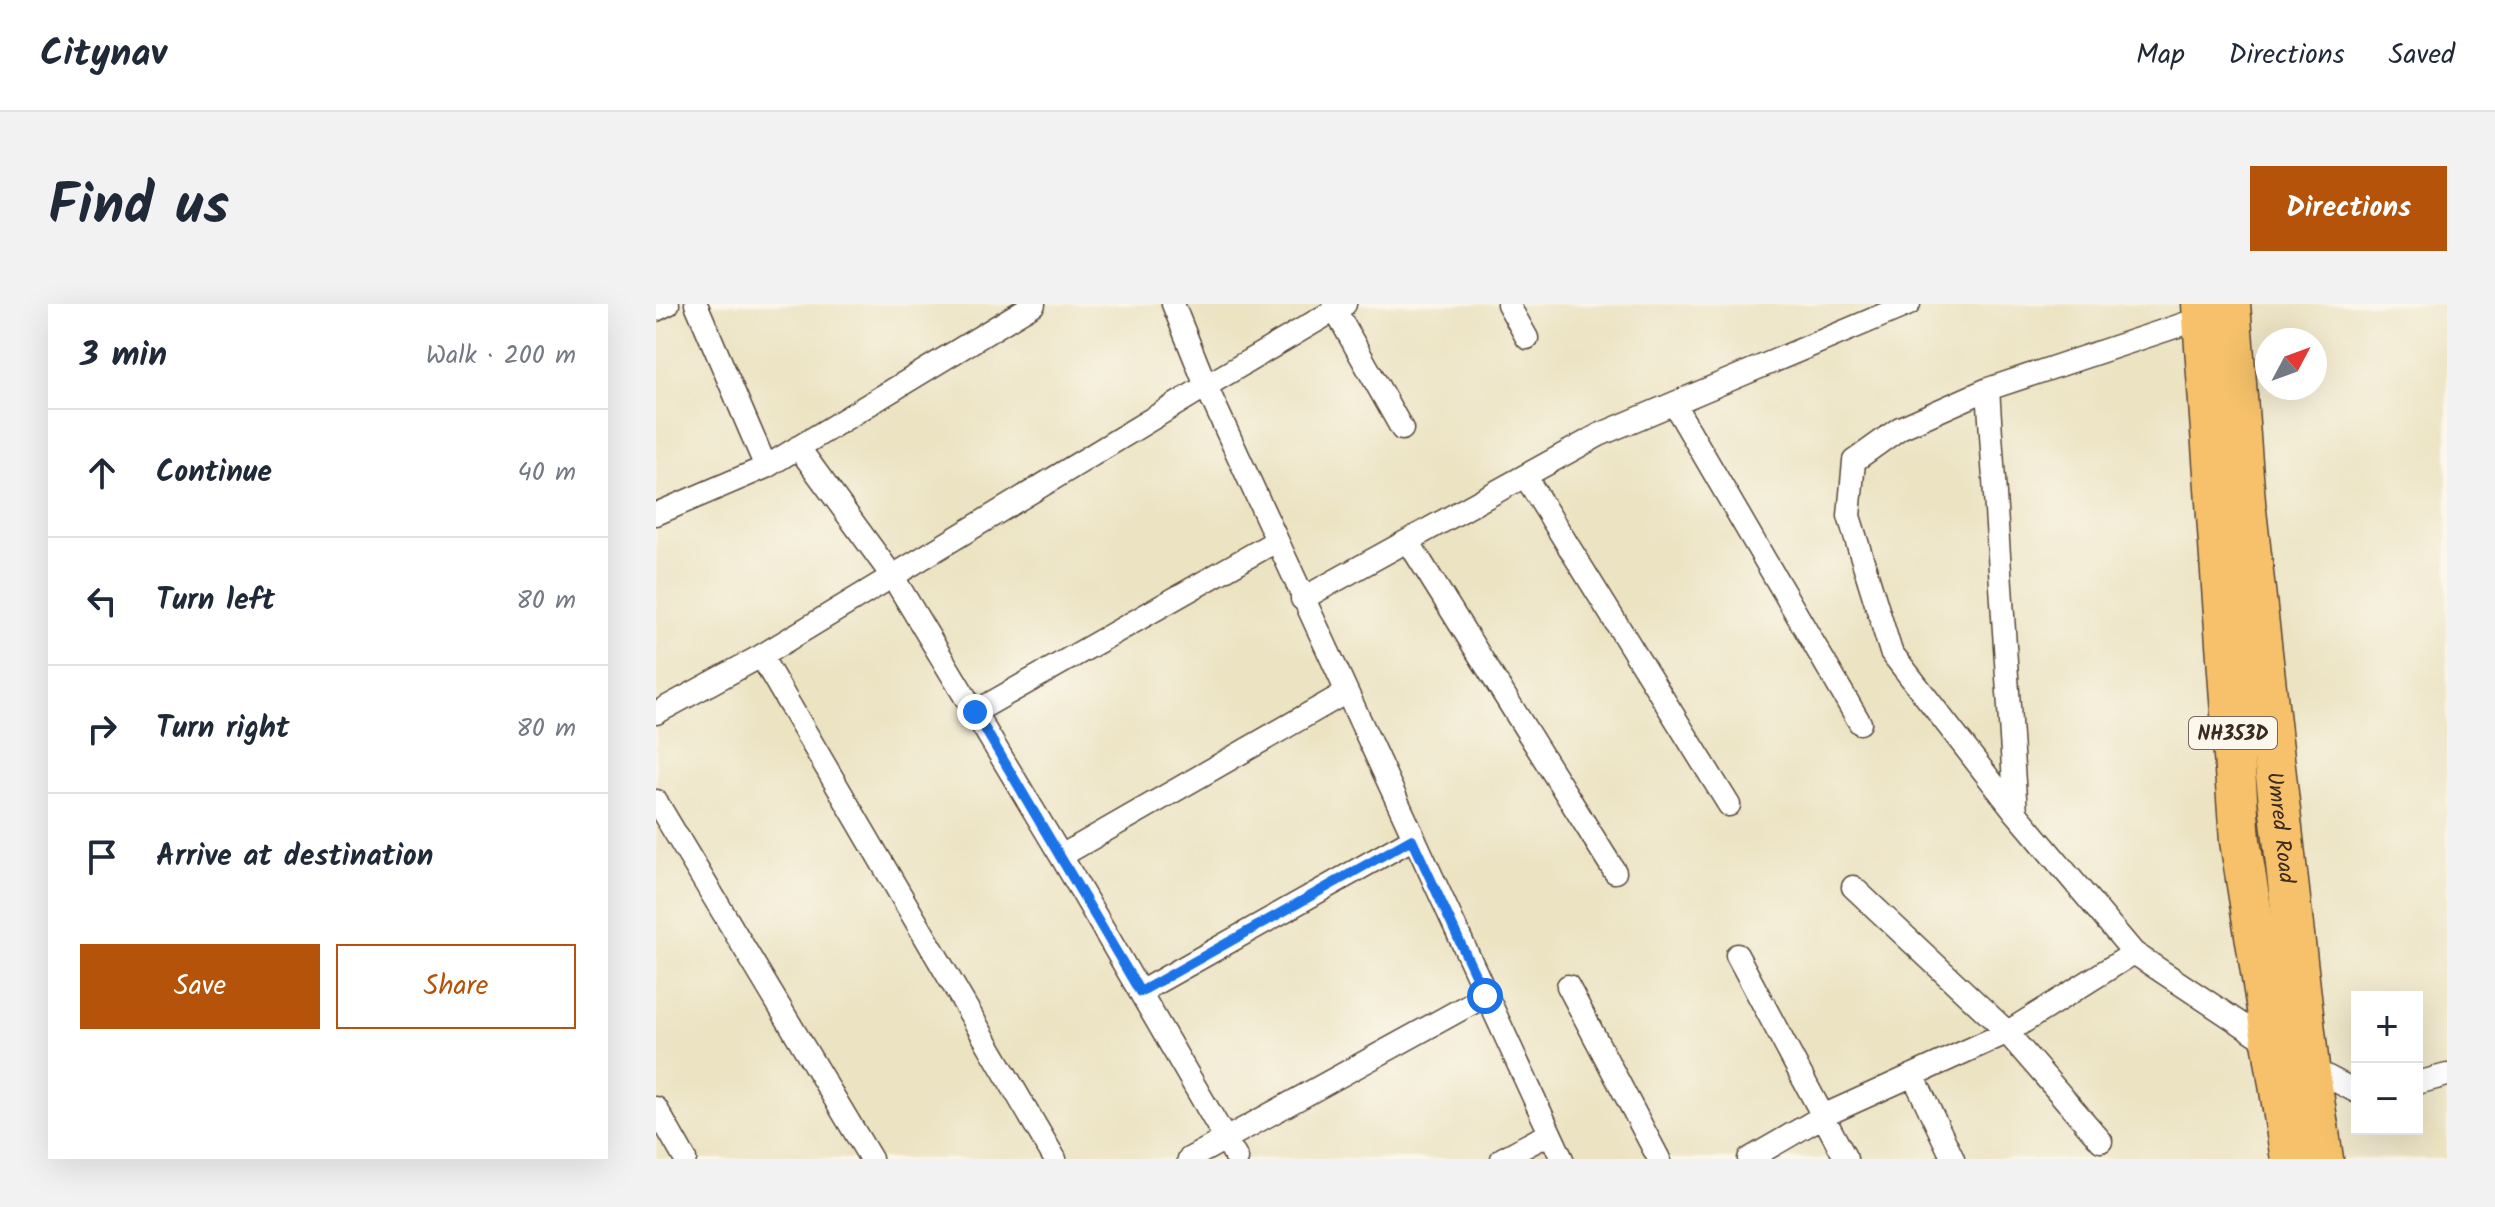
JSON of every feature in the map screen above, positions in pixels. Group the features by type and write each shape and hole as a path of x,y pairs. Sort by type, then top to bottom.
{"highway":[{"name":"NH353D","path":"2211,309 2227,454 2240,841 2291,1159"},
{"name":"Umred Road","path":"2227,454 2323,1159"}],"street":[{"path":"656,310 668,304"},
{"path":"696,304 766,467"},
{"path":"656,514 766,467 1034,304"},
{"path":"1173,304 1206,386 1302,599 1562,1159"},
{"path":"1508,304 1527,338"},
{"path":"1302,599 1599,435 1909,304"},
{"path":"656,713 761,656 1340,307 1402,429"},
{"path":"2211,309 1988,389 1900,428 1854,461 1849,516 1891,652 2016,813 2134,953 2274,1047 2351,1089"},
{"path":"1988,389 2016,813"},
{"path":"1674,404 1860,723"},
{"path":"798,447 893,577 1061,856 1237,1159"},
{"path":"1525,476 1729,805"},
{"path":"975,712 1276,541"},
{"path":"1408,541 1615,872"},
{"path":"761,656 1055,1159"},
{"path":"1061,856 1345,693"},
{"path":"656,801 871,1159"},
{"path":"1140,992 1412,839"},
{"path":"1853,887 2006,1033 2101,1141"},
{"path":"1749,1159 1825,1115 2006,1033 2134,953"},
{"path":"1737,955 1846,1159"},
{"path":"1568,986 1659,1159"},
{"path":"1189,1159 1485,996"},
{"path":"1913,1075 1953,1159"},
{"path":"2423,1081 2447,1075"},
{"path":"656,1108 685,1159"},
{"path":"1502,1159 1550,1133"}],"route":[{"path":"975,712 1140,992 1412,839 1485,996"}]}
